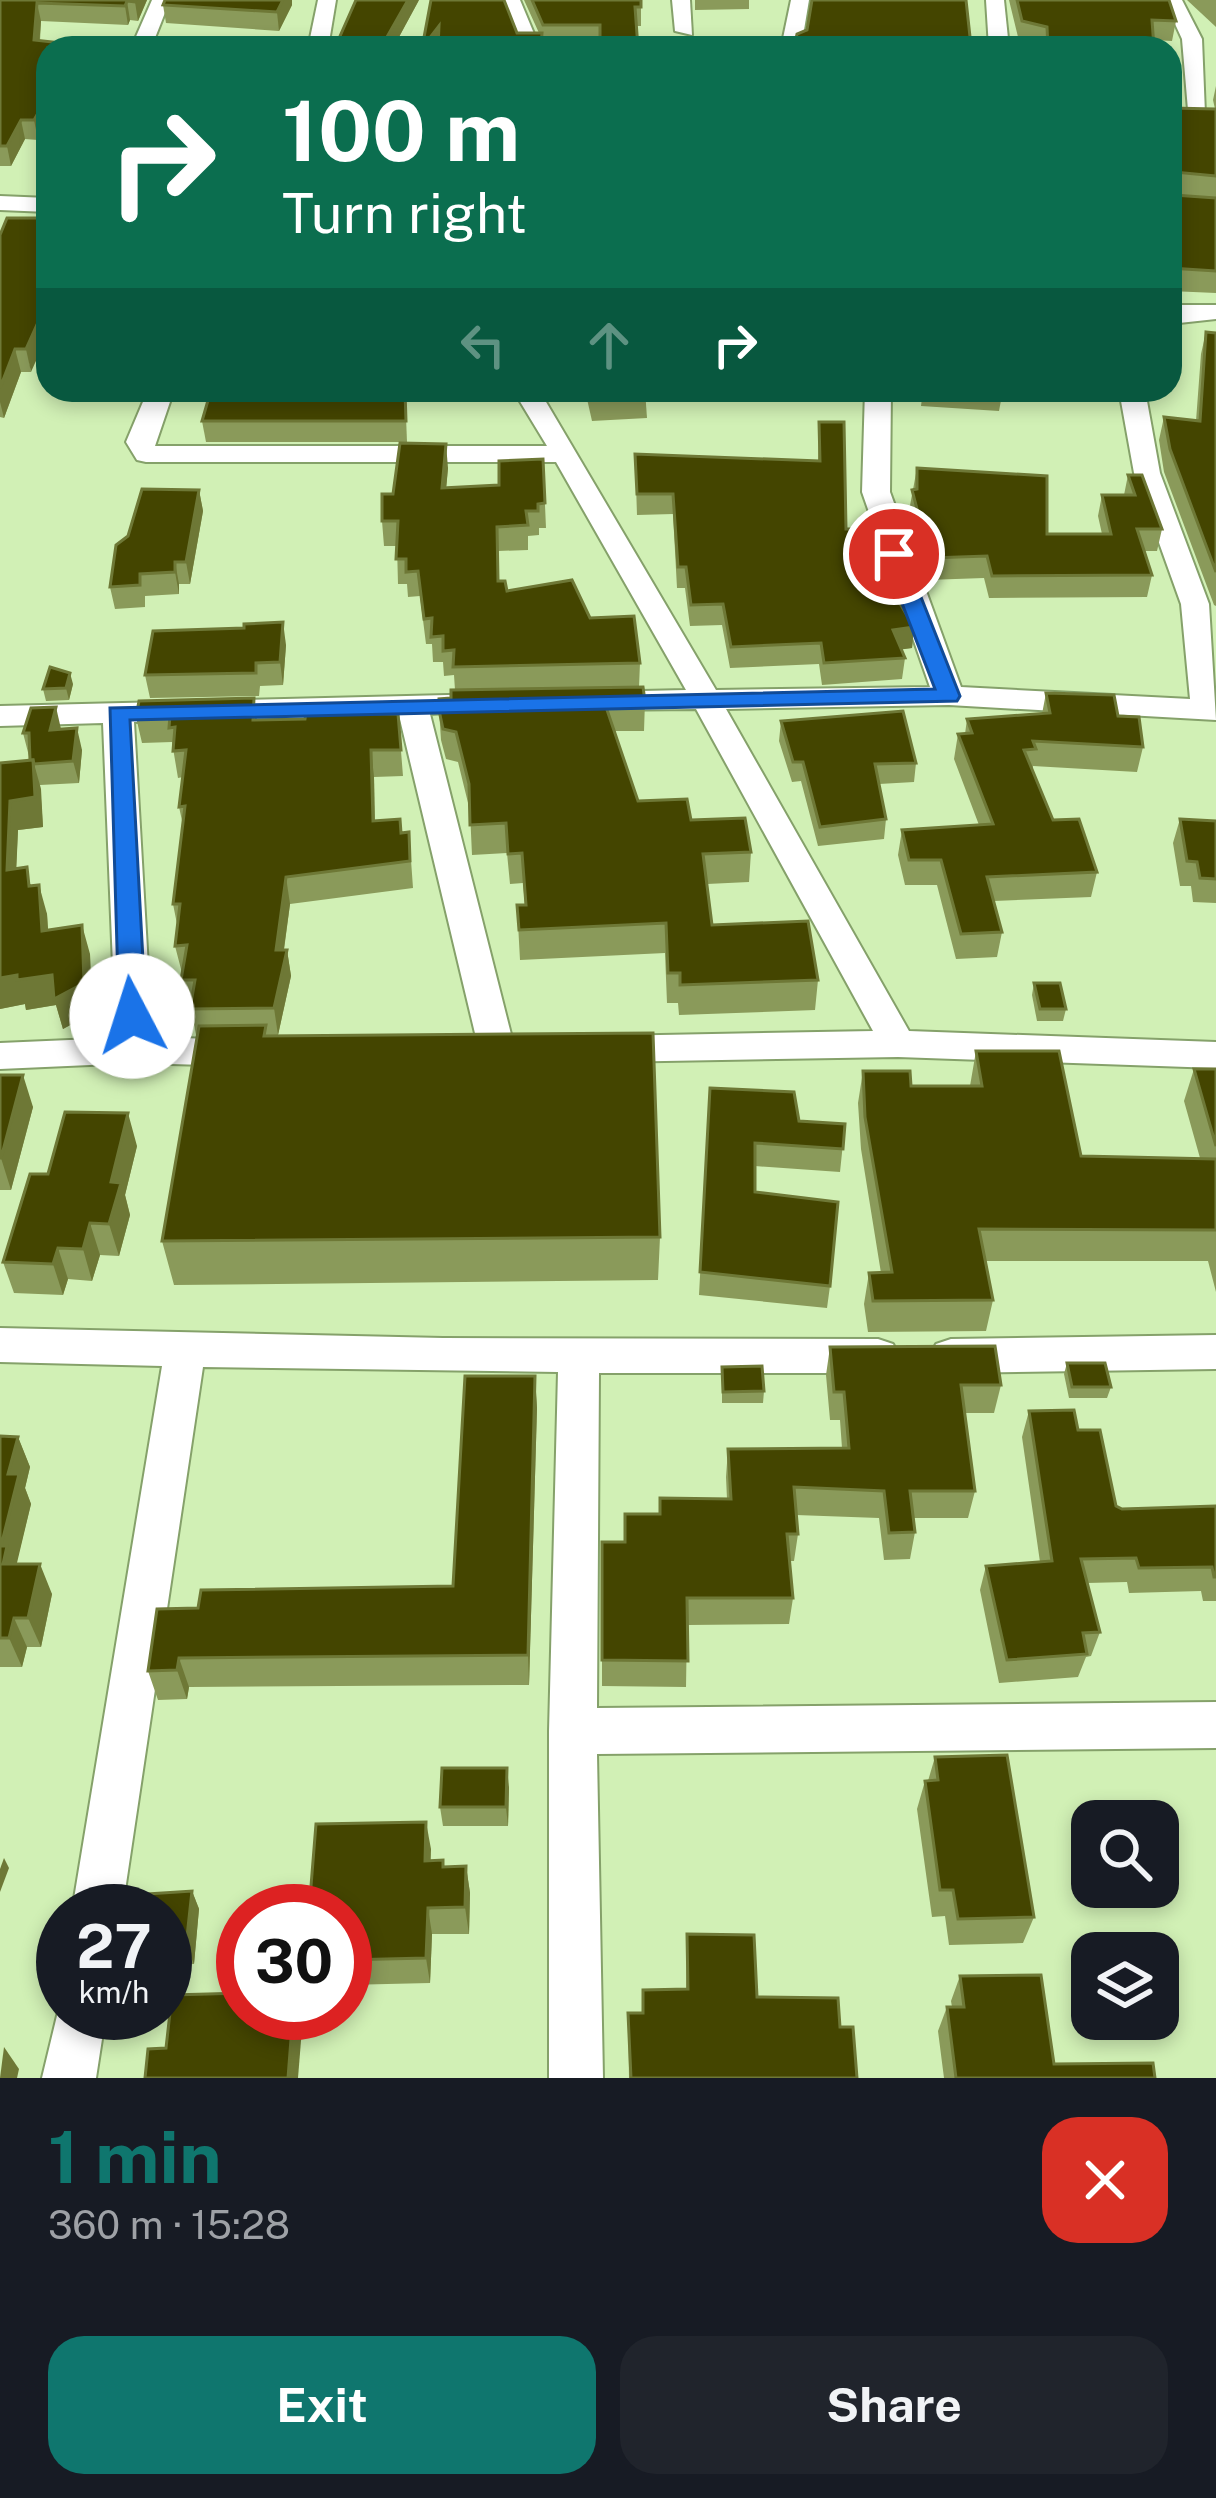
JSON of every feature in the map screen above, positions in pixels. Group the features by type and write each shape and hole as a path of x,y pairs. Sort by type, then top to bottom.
{"street":[{"path":"146,36 161,0"},
{"path":"320,36 327,0"},
{"path":"511,0 525,36"},
{"path":"681,0 686,31"},
{"path":"793,36 800,0"},
{"path":"995,0 998,36"},
{"path":"1173,0 1192,40 1207,111"},
{"path":"1192,40 1216,41"},
{"path":"0,203 36,204"},
{"path":"1182,312 1216,312"},
{"path":"156,402 139,442 146,454 562,454"},
{"path":"533,402 620,544 898,1044"},
{"path":"878,402 876,492 894,554 949,696"},
{"path":"569,701 949,696 1211,710 1196,604 1147,473 1134,402"},
{"path":"0,716 524,702"},
{"path":"412,704 497,1050"},
{"path":"118,713 135,1050"},
{"path":"450,1051 898,1044 1216,1055"},
{"path":"0,1056 135,1050 265,1053"},
{"path":"0,1346 579,1354 1216,1352"},
{"path":"101,1884 185,1349"},
{"path":"576,2078 573,1731 579,1354"},
{"path":"573,1731 1216,1725"},
{"path":"69,2078 75,2040"}],"building":[{"path":"0,0 136,0 125,6 37,3 36,117 21,120 7,146 0,146"},
{"path":"165,0 283,0 277,12 163,5"},
{"path":"356,0 408,0 388,36 340,36"},
{"path":"431,0 504,0 517,33 542,33 439,36 439,26 431,36 424,36"},
{"path":"532,0 641,0 641,7 635,7 637,36 600,36 600,25 543,25"},
{"path":"812,0 966,0 970,36 797,36 807,30"},
{"path":"1017,0 1169,0 1176,21 1152,20 1153,36 1047,36 1047,27 1022,21"},
{"path":"1182,108 1216,109 1216,176 1182,173"},
{"path":"1182,196 1216,198 1216,271 1182,269"},
{"path":"7,218 36,218 36,327 26,349 15,349 0,388 0,235"},
{"path":"1206,332 1216,333 1216,572 1170,449 1164,417 1200,421"},
{"path":"208,402 405,402 406,421 202,421"},
{"path":"819,422 844,422 846,529 869,529 878,575 891,575 893,592 914,627 893,630 905,658 824,663 821,643 731,647 723,604 691,605 686,567 678,567 673,494 637,494 635,454 820,461"},
{"path":"400,443 446,444 442,488 499,485 499,461 543,459 545,503 538,504 538,511 526,511 528,525 497,527 498,581 505,581 507,591 572,580 590,618 634,616 640,663 453,667 454,650 443,651 443,636 431,637 432,618 424,619 418,571 406,572 406,559 396,559 398,521 382,521 382,494 393,494"},
{"path":"917,468 1047,476 1047,534 1111,534 1102,495 1135,495 1128,475 1142,475 1162,529 1137,529 1152,575 992,576 987,556 930,558 912,490 917,489"},
{"path":"142,489 199,490 186,562 175,562 175,572 140,574 140,585 110,587 116,545 128,536"},
{"path":"283,622 280,662 256,663 256,673 145,675 153,631"},
{"path":"50,667 70,673 66,688 43,689"},
{"path":"643,687 645,701 604,701 638,801 687,799 691,820 745,818 751,852 703,854 712,925 808,921 818,980 680,985 680,973 668,973 666,923 519,930 517,905 526,905 522,853 508,854 506,823 470,825 469,784 456,732 443,729 439,699 451,698 451,690"},
{"path":"1046,693 1114,695 1118,716 1139,717 1143,747 1033,741 1036,749 1024,750 1053,820 1079,819 1097,872 987,877 1002,932 961,934 941,860 909,860 902,830 993,824 958,734 972,733 967,719 1050,713"},
{"path":"254,698 253,720 305,719 306,713 398,714 401,750 371,750 373,821 400,819 401,833 409,832 410,861 286,877 276,950 287,950 274,1008 190,1009 195,980 181,980 187,945 175,946 180,904 173,904 185,806 179,807 186,750 173,751 175,727 169,728 170,715 136,717 139,701"},
{"path":"56,707 50,730 77,728 73,761 34,764 29,733 23,733 31,708"},
{"path":"903,711 916,763 875,764 886,819 820,827 803,762 793,762 781,721"},
{"path":"33,760 35,797 10,801 7,870 27,867 29,886 39,885 42,931 82,925 84,983 54,999 52,975 0,978 0,763"},
{"path":"1180,819 1216,821 1216,879 1200,878 1197,862 1187,861"},
{"path":"1034,983 1060,983 1066,1009 1040,1009"},
{"path":"266,1025 264,1036 653,1033 660,1237 162,1241 199,1026"},
{"path":"976,1051 1059,1051 1081,1156 1216,1159 1216,1230 979,1229 993,1300 873,1301 869,1273 892,1272 865,1117 863,1071 910,1071 911,1086 982,1086"},
{"path":"1194,1069 1216,1069 1216,1146"},
{"path":"0,1075 23,1075 1,1158 0,1158"},
{"path":"710,1088 794,1092 799,1121 845,1124 843,1149 755,1143 755,1192 838,1202 830,1286 700,1272"},
{"path":"65,1112 128,1113 111,1182 121,1183 109,1224 90,1223 83,1249 58,1248 53,1264 3,1262 30,1174 48,1174"},
{"path":"995,1346 1001,1385 961,1385 975,1491 910,1491 915,1532 889,1533 884,1491 794,1487 798,1534 787,1534 793,1598 687,1598 688,1661 602,1660 602,1542 625,1542 625,1514 660,1514 660,1498 731,1499 728,1449 849,1448 844,1392 834,1392 830,1347"},
{"path":"1067,1363 1105,1363 1111,1387 1072,1387"},
{"path":"762,1366 764,1391 723,1392 722,1367"},
{"path":"465,1376 535,1376 528,1655 179,1658 177,1670 148,1671 157,1609 198,1608 201,1590 453,1586"},
{"path":"1074,1410 1078,1430 1100,1430 1116,1506 1216,1506 1216,1577 1212,1567 1139,1568 1136,1558 1081,1559 1100,1632 1083,1633 1087,1654 1007,1660 986,1566 1052,1561 1029,1411"},
{"path":"0,1436 18,1437 8,1474 19,1474 1,1546 7,1546 3,1564 40,1564 28,1618 14,1618 9,1638 0,1638"},
{"path":"1007,1755 1034,1917 958,1919 953,1890 940,1890 925,1781 938,1780 935,1757"},
{"path":"442,1768 507,1768 506,1807 440,1807"},
{"path":"426,1822 425,1861 443,1860 443,1867 466,1866 465,1907 428,1908 426,1958 372,1959 372,1884 311,1884 316,1824"},
{"path":"687,1934 754,1935 757,1997 838,1998 840,2027 853,2027 857,2078 631,2078 628,2013 643,2013 643,1990 688,1989"},
{"path":"1041,1975 1054,2064 1153,2063 1155,2078 956,2078 947,2007 964,2007 960,1976"},
{"path":"192,1994 216,1994 216,2040 291,2040 288,2078 145,2078 148,2049 166,2048 167,2040 192,2040"}],"route":[{"path":"132,1016 118,713 949,696 894,554"}]}
